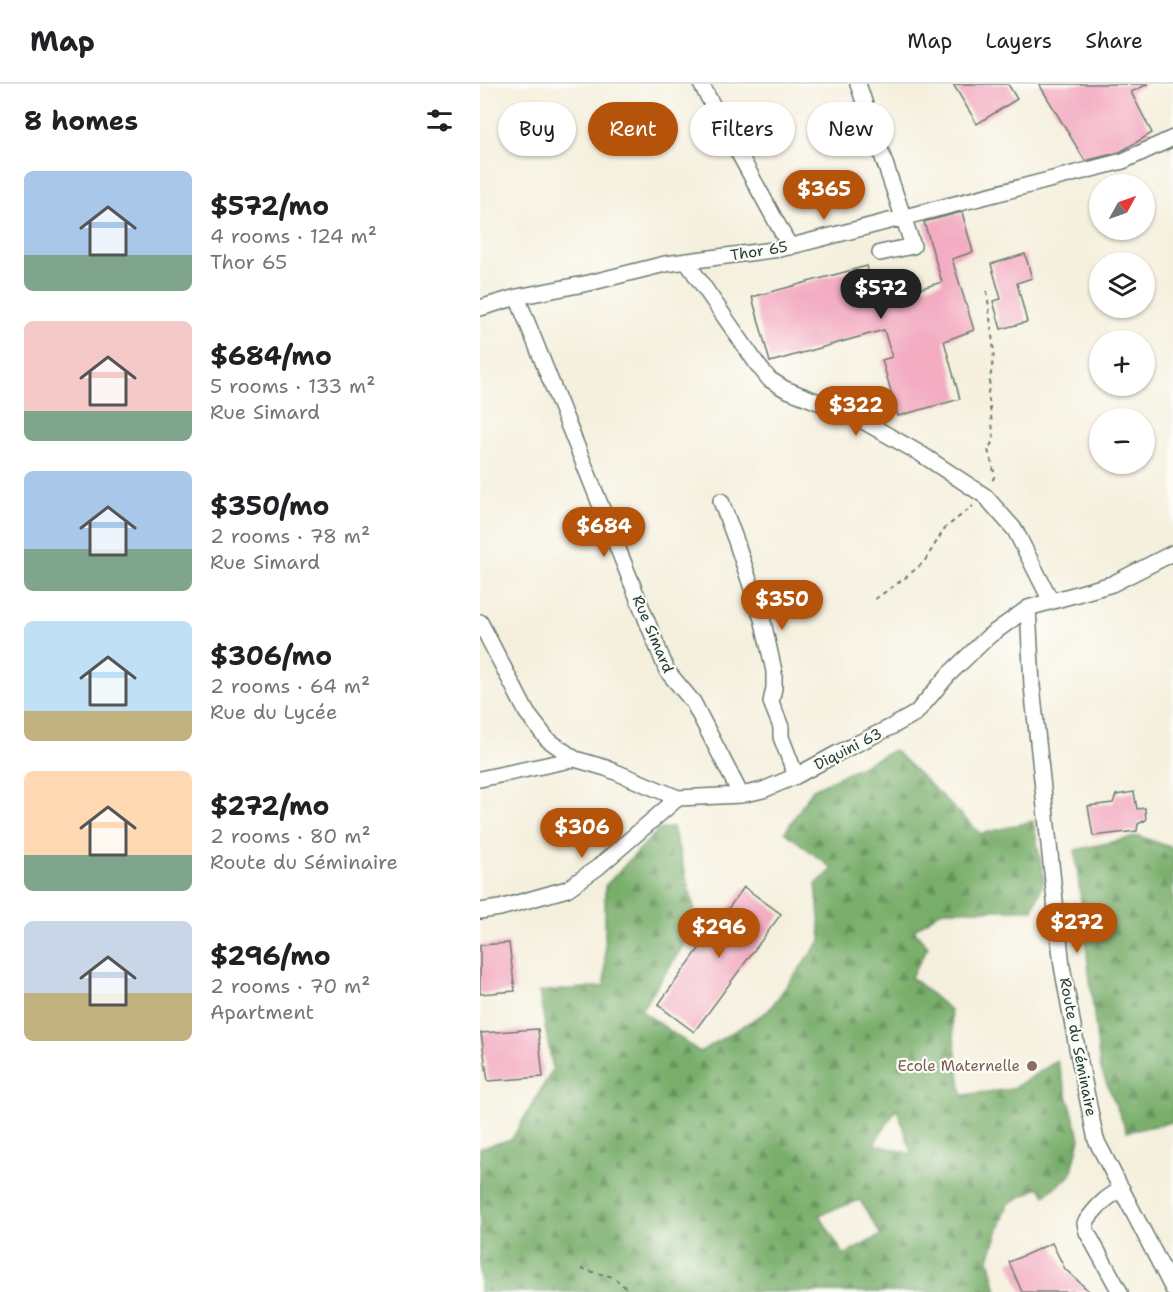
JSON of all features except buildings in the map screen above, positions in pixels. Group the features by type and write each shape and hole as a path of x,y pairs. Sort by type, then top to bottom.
{"street":[{"path":"701,84 790,247"},
{"path":"858,84 913,246 880,254"},
{"name":"Thor 65","path":"480,308 517,297 589,283 665,264 790,247 1123,160 1173,138"},
{"path":"686,261 769,379 785,389 854,416 921,454 985,496 1015,530 1051,601"},
{"name":"Rue Simard","path":"517,297 667,671 693,702 741,795"},
{"path":"721,501 763,622 774,671 771,702 796,776"},
{"name":"Diquini 63","path":"480,779 574,759 606,768 678,798 741,795 771,787 916,713 949,675 989,636 1028,608 1112,584 1173,553"},
{"name":"Route du Séminaire","path":"1028,608 1032,686 1062,966 1096,1140 1173,1289"},
{"path":"481,629 527,713 547,739 574,759"},
{"path":"480,911 567,890 597,868 678,798"},
{"path":"1120,1292 1087,1232 1085,1223 1095,1207 1106,1197 1122,1189"}],"path":[{"path":"875,599 924,562 945,528 985,496 995,475 988,450 994,440 988,393 994,353 987,291"},
{"path":"581,1269 613,1277 631,1292"}],"green space":[{"path":"894,750 981,834 1033,821 1044,880 1033,910 943,910 914,930 928,947 911,977 950,1010 962,1095 1012,1089 1057,1061 1080,1138 1071,1175 1045,1195 1039,1187 1008,1204 989,1258 997,1292 480,1292 480,1148 512,1139 553,1069 539,992 605,986 605,886 658,830 673,827 698,923 641,1010 700,1052 768,1011 821,940 816,884 833,869 785,832 813,789","holes":["897,1108 912,1154 874,1144","860,1200 881,1235 844,1255 819,1215"]},
{"path":"1139,836 1173,848 1173,1122 1127,1132 1100,1067 1075,850"}],"place":[{"name":"Ecole Maternelle","path":"1032,1066"}]}
